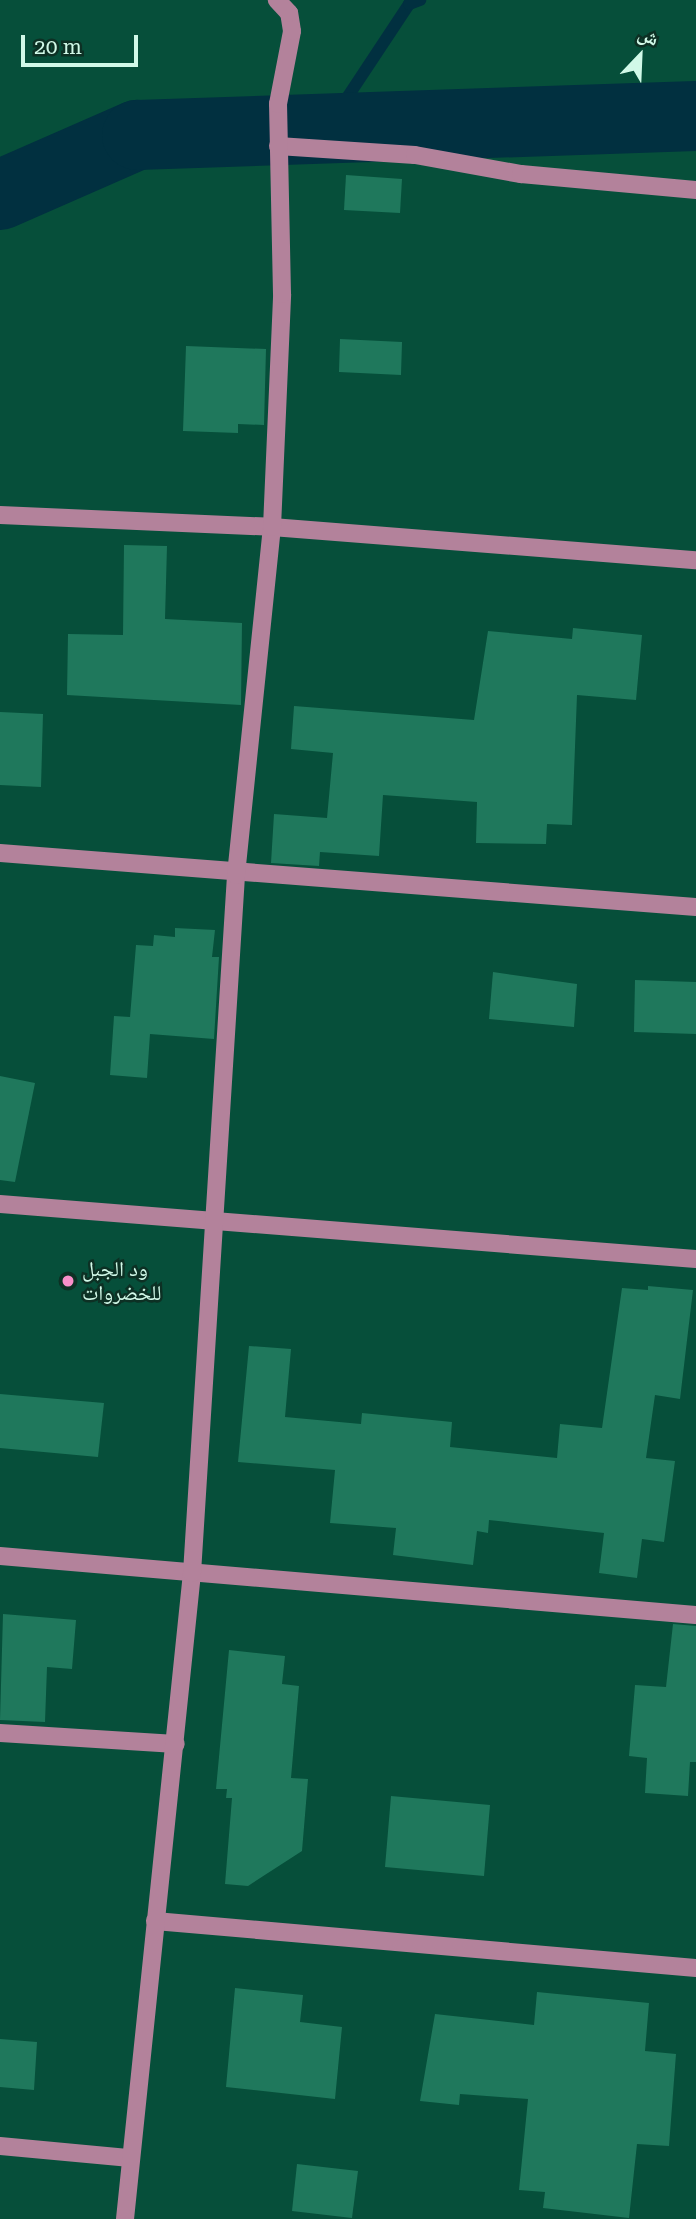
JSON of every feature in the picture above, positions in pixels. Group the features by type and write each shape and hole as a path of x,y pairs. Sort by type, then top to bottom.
{"street":[{"path":"125,2219 192,1573 236,875 272,527 282,294 278,104 292,31 289,13 277,0"},
{"path":"278,146 470,161 521,174 696,190"},
{"path":"0,515 272,527 696,560"},
{"path":"0,853 236,875 696,907"},
{"path":"0,1204 696,1259"},
{"path":"0,1556 696,1615"},
{"path":"0,1733 176,1744"},
{"path":"155,1921 696,1968"},
{"path":"0,2146 130,2158"}],"building":[{"path":"346,175 402,179 400,213 344,210"},
{"path":"340,339 402,342 401,375 339,372"},
{"path":"186,346 266,349 264,425 238,424 238,433 183,431"},
{"path":"124,545 167,546 165,619 242,623 241,705 67,695 68,634 123,635"},
{"path":"573,628 642,635 636,700 577,695 572,825 547,824 546,844 476,843 477,802 383,795 379,856 320,852 319,866 271,863 274,814 327,818 333,753 291,749 294,706 474,720 488,631 572,639"},
{"path":"0,712 43,714 41,787 0,785"},
{"path":"175,928 215,930 212,957 219,957 214,1039 150,1034 147,1078 110,1075 114,1016 130,1017 136,945 153,946 154,935 175,937"},
{"path":"493,972 577,984 574,1027 489,1019"},
{"path":"635,980 696,982 696,1034 634,1032"},
{"path":"0,1076 35,1083 15,1182 0,1180"},
{"path":"648,1286 693,1290 680,1399 655,1395 646,1458 675,1461 664,1542 642,1539 637,1578 599,1573 604,1533 489,1520 488,1533 477,1531 473,1565 393,1555 396,1528 330,1523 335,1470 238,1462 249,1346 291,1349 285,1417 361,1424 362,1413 452,1422 450,1447 557,1458 560,1424 602,1428 622,1288 648,1290"},
{"path":"0,1394 104,1403 98,1457 0,1448"},
{"path":"3,1614 76,1620 72,1669 47,1667 45,1722 0,1720"},
{"path":"673,1624 696,1626 696,1762 690,1762 688,1796 645,1793 647,1758 629,1756 635,1685 666,1687"},
{"path":"229,1650 285,1656 282,1684 299,1686 291,1778 308,1779 302,1851 248,1886 225,1884 232,1798 226,1798 227,1789 216,1789"},
{"path":"391,1796 490,1805 484,1876 385,1867"},
{"path":"235,1988 303,1995 300,2022 342,2027 335,2099 226,2087"},
{"path":"537,1992 649,2003 645,2051 676,2054 669,2146 637,2144 629,2218 543,2208 545,2192 519,2190 528,2099 460,2094 459,2105 420,2101 435,2014 534,2025"},
{"path":"0,2039 37,2042 34,2090 0,2087"},
{"path":"297,2164 358,2171 352,2218 292,2211"}],"waterway":[{"path":"329,125 409,4 420,0"},
{"path":"0,195 137,135 696,116"}],"place":[{"name":"ود الجبل للخضروات","path":"68,1281"}]}
